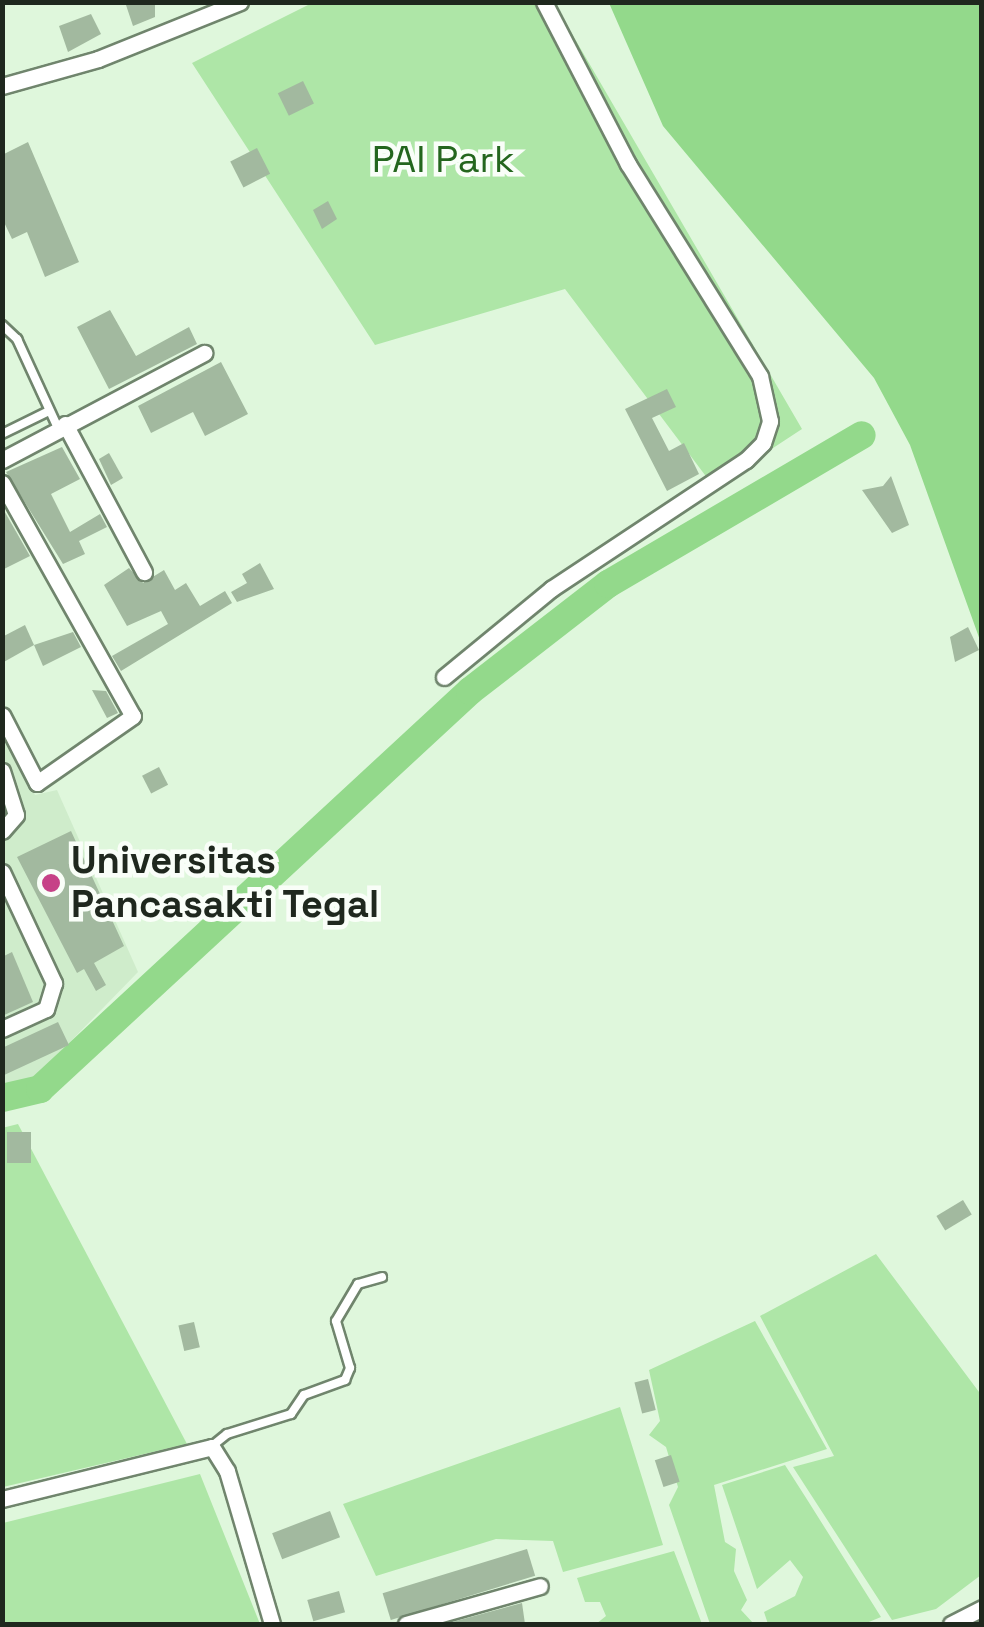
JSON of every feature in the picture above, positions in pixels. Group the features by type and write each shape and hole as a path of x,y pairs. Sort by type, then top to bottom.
{"street":[{"path":"2,86 98,60 240,2"},
{"path":"444,677 551,589 746,460 762,443 770,421 760,376 628,164 544,2"},
{"path":"2,460 204,353"},
{"path":"61,426 144,572"},
{"path":"2,484 134,716 37,783 2,714"},
{"path":"2,772 16,814 2,831"},
{"path":"2,872 54,983 46,1009 2,1029"},
{"path":"2,1499 212,1446 227,1471 272,1624"},
{"path":"406,1624 540,1586"},
{"path":"951,1624 982,1608"}],"lane":[{"path":"2,325 16,338 49,410 61,426"},
{"path":"2,434 49,410"},
{"path":"212,1446 228,1434 291,1414 307,1393 345,1380 350,1368 336,1321 358,1284 382,1277"}],"shaded area":[{"path":"609,3 981,3 981,643 910,445 874,378 663,126"},
{"name":"Universitas Pancasakti Tegal","path":"2,726 35,795 57,790 138,972 39,1074 3,1088"}],"green space":[{"name":"PAI Park","path":"312,3 554,3 802,429 714,487 565,289 375,345 192,63"},
{"path":"18,1124 187,1444 3,1487 2,1128"},
{"path":"876,1254 982,1396 981,1575 936,1609 892,1620 793,1467 834,1456 760,1316"},
{"path":"755,1321 827,1449 714,1485 725,1542 736,1549 734,1571 747,1600 741,1610 754,1624 710,1624 669,1505 678,1487 666,1447 649,1435 660,1421 649,1370"},
{"path":"620,1407 663,1545 563,1572 553,1541 496,1539 376,1576 343,1504"},
{"path":"785,1465 881,1617 864,1624 768,1624 764,1612 795,1596 803,1577 790,1560 757,1589 722,1485"},
{"path":"200,1474 260,1624 3,1624 3,1523"},
{"path":"674,1551 702,1624 596,1624 606,1616 600,1602 585,1602 577,1578"}],"building":[{"path":"155,2 155,17 133,26 126,5"},
{"path":"91,14 101,34 68,52 59,26"},
{"path":"303,81 314,103 289,116 278,93"},
{"path":"28,142 79,262 45,277 27,232 12,239 2,218 2,155"},
{"path":"257,148 270,174 243,187 230,162"},
{"path":"328,201 337,219 322,229 313,210"},
{"path":"110,310 136,356 189,327 197,344 109,389 77,327"},
{"path":"221,362 248,414 205,436 193,412 151,433 138,406"},
{"path":"667,389 676,407 652,418 669,451 684,443 699,474 667,491 625,409"},
{"path":"62,447 80,479 51,494 70,532 100,514 107,527 79,541 85,554 63,564 6,472"},
{"path":"109,453 123,478 111,485 99,459"},
{"path":"891,476 909,525 892,533 862,490 883,486"},
{"path":"2,507 30,556 2,570"},
{"path":"260,563 274,589 237,602 231,592 247,583 242,574"},
{"path":"129,568 143,583 164,570 175,590 186,583 200,606 225,591 232,603 121,671 112,656 168,624 161,611 127,626 104,585"},
{"path":"25,625 34,645 2,663 2,637"},
{"path":"968,627 979,650 955,662 950,637"},
{"path":"73,632 81,647 43,666 34,645"},
{"path":"92,690 106,691 118,713 107,718"},
{"path":"159,767 168,785 151,793 142,776"},
{"path":"71,831 124,946 94,963 106,985 96,991 84,969 77,973 17,857"},
{"path":"12,952 33,1002 2,1016 2,957"},
{"path":"58,1022 69,1045 2,1076 2,1048"},
{"path":"7,1132 31,1132 31,1163 7,1163"},
{"path":"963,1200 972,1215 945,1231 936,1216"},
{"path":"194,1322 200,1347 184,1351 178,1326"},
{"path":"648,1379 656,1410 642,1413 634,1382"},
{"path":"671,1455 680,1482 663,1487 655,1460"},
{"path":"330,1511 340,1537 282,1559 272,1533"},
{"path":"527,1549 535,1576 391,1620 383,1593"},
{"path":"339,1591 345,1612 313,1621 307,1600"},
{"path":"522,1603 525,1624 445,1624"}],"waterway":[{"path":"2,1098 40,1089 470,691 608,584 862,435"}],"place":[{"name":"Universitas Pancasakti Tegal","path":"51,883"}]}
